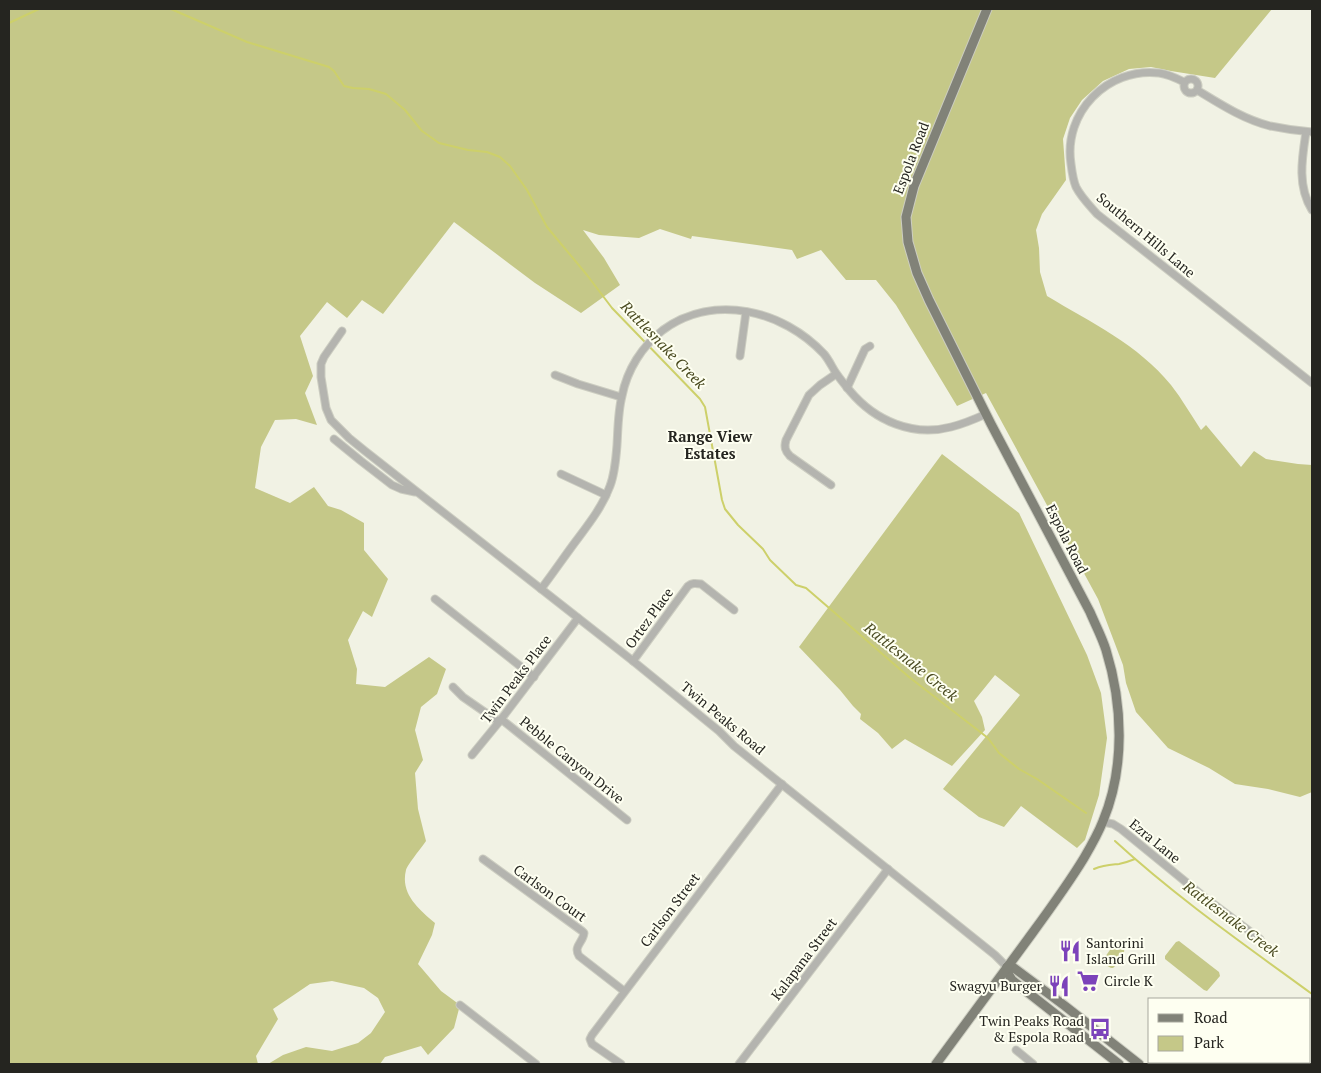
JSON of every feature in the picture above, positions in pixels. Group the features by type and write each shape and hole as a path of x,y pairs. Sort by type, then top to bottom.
{"main road":[{"name":"Espola Road","path":"936,1064 1069,882 1097,835 1110,801 1115,779 1119,736 1117,702 1102,639 1090,612 986,414 916,273 908,242 906,218 910,196 987,9"},
{"name":"Twin Peaks Road","path":"1120,1064 1014,981 1009,975 1007,967 1014,968 1139,1064"}],"street":[{"name":"Southern Hills Lane","path":"1184,82 1159,73 1142,73 1126,76 1096,92 1085,105 1076,121 1070,139 1069,155 1076,187 1097,214 1312,383"},
{"name":"Southern Hills Lane","path":"1184,82 1189,78 1195,79 1198,84 1197,90"},
{"name":"Southern Hills Lane","path":"1184,82 1186,92 1192,93 1197,90"},
{"name":"Southern Hills Lane","path":"1197,90 1249,119 1271,126 1309,132"},
{"path":"1309,132 1301,164 1301,175 1306,196 1312,210"},
{"path":"541,589 597,513 606,495 614,474 621,397 636,360 650,342 670,326 691,315 706,311 727,310 746,312 769,317 791,327 823,353 836,374 861,403 883,419 898,425 913,429 933,430 949,428 986,414"},
{"path":"740,356 746,312"},
{"name":"Twin Peaks Road","path":"342,331 324,357 322,364 323,392 326,408 328,415 340,430 633,661 719,731 734,746 995,955 1007,967"},
{"path":"847,388 865,349 870,346"},
{"path":"831,485 790,456 784,446 810,395 836,374"},
{"path":"555,375 621,397"},
{"name":"Twin Peaks Road","path":"334,438 392,485 418,493"},
{"path":"561,474 606,495"},
{"name":"Ortez Place","path":"633,661 691,584 701,584 734,610"},
{"path":"435,598 534,677"},
{"name":"Twin Peaks Place","path":"472,755 578,618"},
{"name":"Pebble Canyon Drive","path":"453,687 463,697 500,721 627,820"},
{"name":"Carlson Street","path":"621,1064 592,1044 590,1039 592,1035 624,990 782,784"},
{"name":"Ezra Lane","path":"1103,822 1113,824 1120,829 1260,939"},
{"name":"Carlson Court","path":"483,859 582,931 584,933 583,938 576,947 576,952 624,990"},
{"name":"Kalapana Street","path":"739,1064 888,869"},
{"path":"460,1005 536,1064"},
{"path":"1016,1050 1033,1064"}],"green space":[{"path":"9,9 1272,9 1215,78 1151,67 1129,69 1103,81 1082,100 1070,118 1063,139 1066,180 1042,214 1036,230 1040,272 1047,296 1113,335 1144,358 1171,385 1201,430 1206,425 1241,467 1254,451 1266,459 1312,465 1312,792 1300,797 1268,789 1235,784 1209,768 1168,748 1136,712 1126,683 1123,665 1098,599 986,393 957,406 896,305 876,280 846,280 821,250 797,259 792,250 692,236 691,239 660,229 639,238 599,235 583,230 604,258 620,285 581,313 535,283 454,222 383,314 362,300 347,318 327,302 300,336 313,376 305,393 317,425 296,419 275,420 261,447 255,488 290,503 314,487 328,506 341,510 364,523 364,550 388,579 372,617 363,611 348,640 357,669 356,684 385,687 429,657 446,669 437,694 421,707 415,730 423,760 415,773 418,809 426,841 407,867 405,879 408,894 412,900 435,923 432,935 418,964 441,991 460,1005 454,1028 428,1055 421,1046 385,1057 380,1064 268,1064 283,1055 306,1047 332,1051 358,1043 371,1033 385,1012 378,998 364,988 332,981 310,984 273,1009 278,1019 256,1056 258,1064 9,1064"},
{"path":"942,454 1019,513 1087,655 1101,693 1107,738 1099,795 1085,840 1077,848 1021,806 1004,827 979,817 943,789 1020,695 995,675 974,701 982,717 985,730 952,766 905,739 892,749 878,733 860,719 861,714 799,647"},
{"path":"1179,941 1219,972 1220,976 1207,991 1165,959 1165,956 1176,942"},
{"path":"1114,944 1122,947 1124,952 1117,965 1111,968 1104,964 1103,960"}],"waterway":[{"name":"Rattlesnake Creek","path":"9,23 39,9"},
{"name":"Rattlesnake Creek","path":"171,9 247,42 329,67 344,86 369,89 386,94 405,110 422,131 439,143 468,150 487,152 500,157 510,166 527,190 547,227 612,308 700,399 705,407 722,500 725,509 738,525 796,585 806,588 909,677 988,738 999,753 1019,769 1037,779 1086,813"},
{"name":"Rattlesnake Creek","path":"1115,841 1186,901 1312,994"},
{"path":"1094,869 1121,864 1135,859"}],"place":[{"name":"Santorini Island Grill","path":"1070,951"},
{"name":"Circle K","path":"1088,981"},
{"name":"Swagyu Burger","path":"1059,986"},
{"name":"Twin Peaks Road & Espola Road","path":"1100,1029"}],"district":[{"name":"Range View Estates","path":"710,446"}]}
